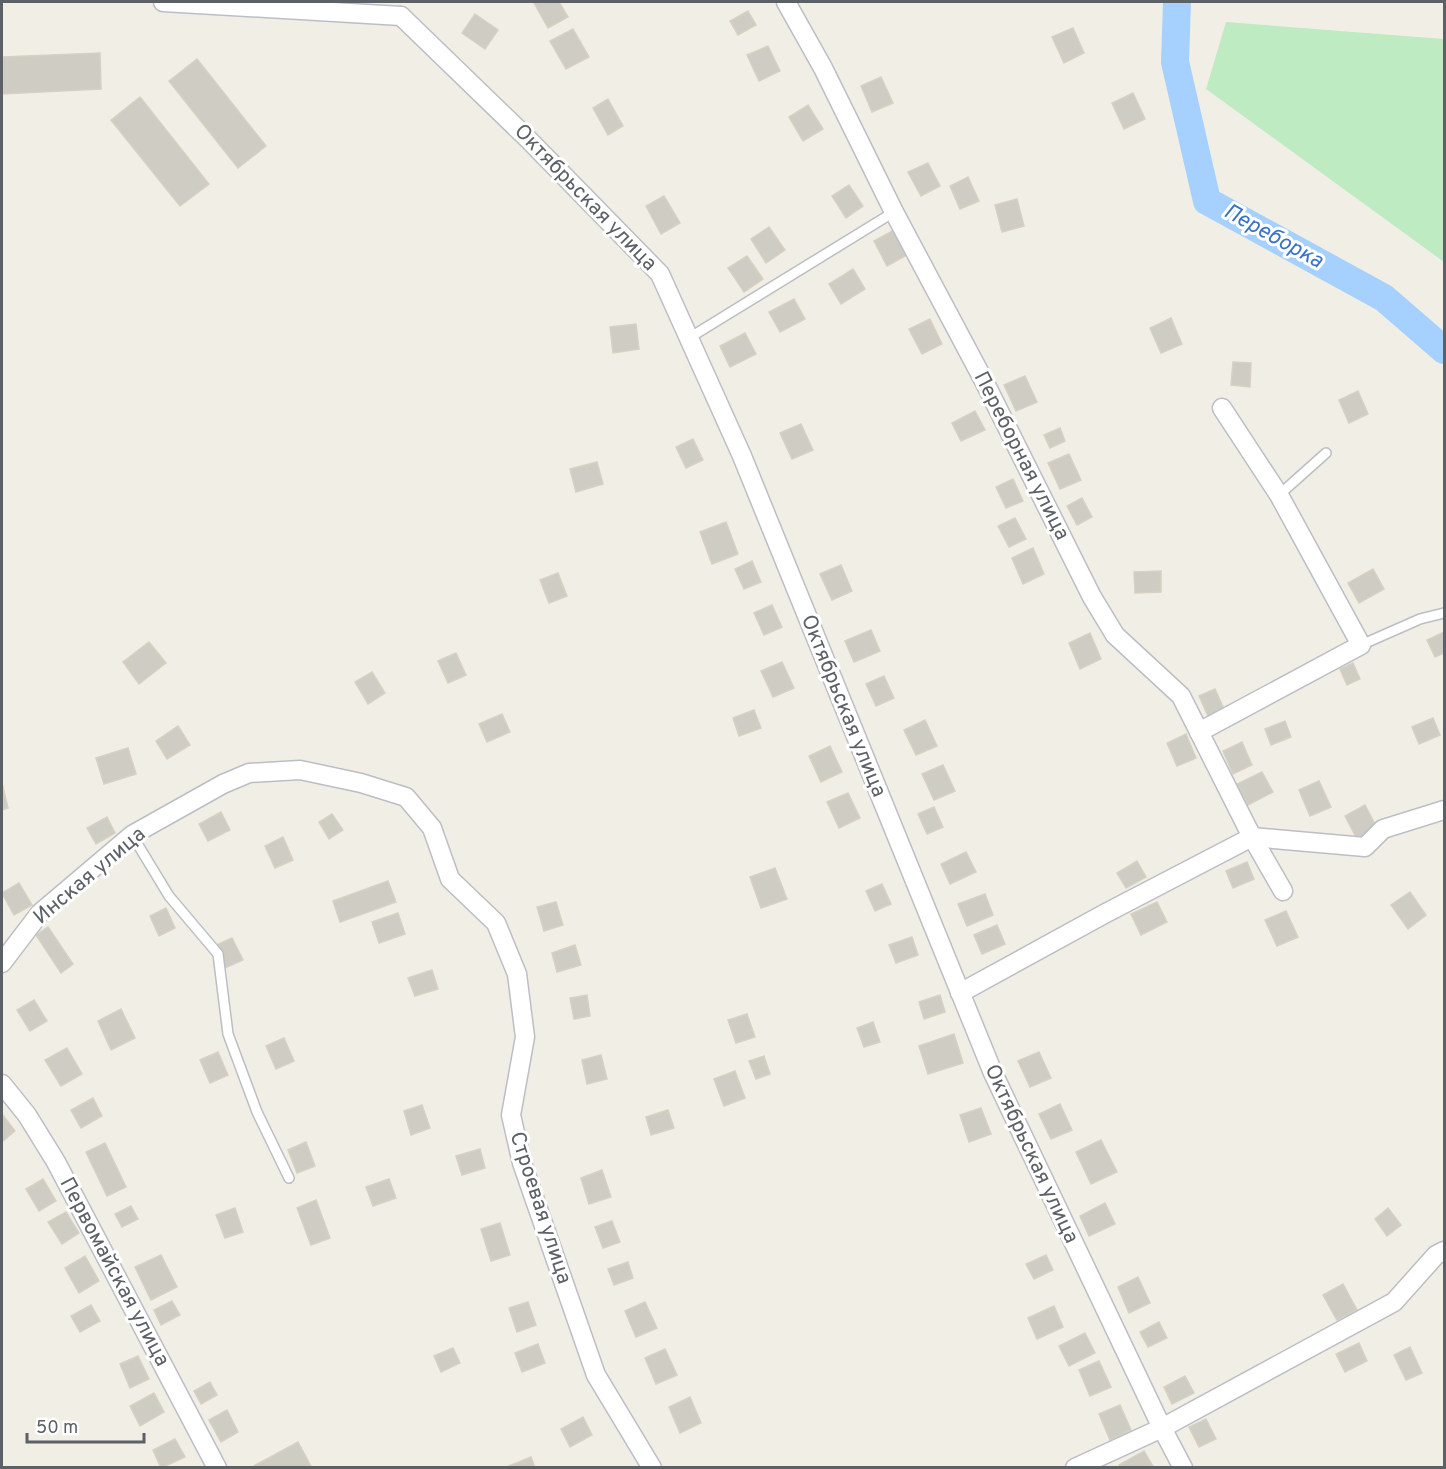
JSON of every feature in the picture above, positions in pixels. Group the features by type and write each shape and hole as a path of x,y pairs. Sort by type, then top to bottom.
{"street":[{"path":"163,2 405,9"},
{"name":"Переборная улица","path":"786,2 823,68 894,212 984,381 1092,597 1115,635 1181,696 1252,837 1283,891"},
{"name":"Октябрьская улица","path":"405,9 660,274 742,456 993,1073 1162,1428 1183,1467"},
{"path":"1198,732 1361,645 1279,495 1222,408"},
{"name":"Инская улица","path":"2,963 40,913 132,835 223,784 249,773 300,770 361,783"},
{"name":"Строевая улица","path":"361,783 406,797 432,828 450,879 496,923 517,974 525,1036 511,1115 522,1163 596,1375 652,1467"},
{"path":"960,993 1252,837 1365,847 1383,829 1444,810"},
{"name":"Первомайская улица","path":"2,1084 27,1115 56,1162 217,1467"},
{"path":"1075,1467 1162,1428 1394,1302 1436,1255 1444,1251"}],"lane":[{"path":"689,338 894,212"},
{"path":"1279,495 1326,453"},
{"path":"1361,645 1420,619 1444,613"},
{"path":"132,835 169,896 218,954 228,1034 257,1112 289,1178"}],"green space":[{"path":"1226,22 1444,39 1444,262 1206,89"}],"building":[{"path":"559,2 568,17 548,28 534,3"},
{"path":"748,11 756,25 738,35 730,21"},
{"path":"475,14 498,30 485,49 462,33"},
{"path":"1073,28 1084,53 1064,63 1052,37"},
{"path":"573,29 589,57 566,69 550,41"},
{"path":"768,46 780,71 759,81 747,55"},
{"path":"100,53 101,89 2,94 2,57"},
{"path":"197,59 266,146 238,168 169,81"},
{"path":"881,77 893,103 872,112 861,86"},
{"path":"1133,93 1145,119 1124,129 1112,103"},
{"path":"140,97 209,184 180,206 111,120"},
{"path":"608,99 623,126 608,135 593,108"},
{"path":"808,105 823,129 803,141 789,117"},
{"path":"928,163 940,186 921,196 908,172"},
{"path":"968,177 979,201 960,209 950,186"},
{"path":"849,185 863,206 846,218 832,196"},
{"path":"664,196 680,223 661,234 646,206"},
{"path":"1017,199 1024,226 1002,232 995,205"},
{"path":"769,227 785,250 766,263 751,239"},
{"path":"894,230 907,255 887,266 874,241"},
{"path":"747,256 763,279 744,292 728,268"},
{"path":"853,269 865,289 841,304 829,284"},
{"path":"794,299 805,319 780,332 769,312"},
{"path":"1171,318 1182,344 1161,353 1150,328"},
{"path":"930,319 942,344 922,354 909,329"},
{"path":"636,324 639,349 613,353 610,327"},
{"path":"745,333 756,354 730,367 720,346"},
{"path":"1233,362 1251,363 1250,387 1231,385"},
{"path":"1025,376 1037,402 1016,411 1004,385"},
{"path":"1358,391 1368,414 1349,423 1339,400"},
{"path":"975,411 985,430 961,441 952,423"},
{"path":"801,424 813,450 792,459 780,433"},
{"path":"1060,428 1065,441 1050,448 1044,435"},
{"path":"693,439 703,460 686,468 676,447"},
{"path":"1069,454 1081,480 1060,489 1048,463"},
{"path":"597,462 603,484 576,492 570,469"},
{"path":"1013,479 1023,501 1006,508 996,487"},
{"path":"1082,498 1092,517 1077,525 1067,506"},
{"path":"1015,518 1026,539 1009,547 998,526"},
{"path":"726,522 738,554 712,564 700,532"},
{"path":"1033,548 1044,574 1023,584 1012,558"},
{"path":"752,561 761,582 744,589 735,569"},
{"path":"841,565 852,591 832,600 820,574"},
{"path":"1373,569 1384,589 1359,603 1348,583"},
{"path":"1161,571 1161,592 1135,593 1134,572"},
{"path":"558,573 567,596 549,603 540,580"},
{"path":"772,605 782,627 764,635 754,613"},
{"path":"871,630 880,651 854,662 845,641"},
{"path":"1444,632 1444,653 1435,657 1427,640"},
{"path":"1090,633 1101,659 1080,669 1069,643"},
{"path":"149,642 166,663 139,684 123,662"},
{"path":"456,653 466,675 448,683 438,661"},
{"path":"782,662 794,688 773,697 761,671"},
{"path":"1353,663 1360,679 1347,685 1340,669"},
{"path":"372,672 385,693 368,704 355,682"},
{"path":"884,676 894,698 876,706 866,684"},
{"path":"1215,689 1224,709 1208,716 1199,696"},
{"path":"754,710 761,728 739,736 733,718"},
{"path":"502,714 510,732 487,742 479,724"},
{"path":"1433,718 1440,735 1419,744 1412,727"},
{"path":"925,720 937,746 916,755 904,730"},
{"path":"1285,721 1291,737 1271,745 1265,729"},
{"path":"178,726 190,745 167,759 156,741"},
{"path":"1186,734 1196,758 1177,766 1167,743"},
{"path":"1242,742 1252,765 1233,774 1223,751"},
{"path":"830,746 842,772 821,782 809,756"},
{"path":"128,748 136,774 104,784 96,758"},
{"path":"943,765 955,791 934,800 922,774"},
{"path":"1262,772 1273,792 1248,805 1237,784"},
{"path":"1319,781 1331,807 1310,816 1299,790"},
{"path":"2,783 8,808 2,810"},
{"path":"848,793 860,818 839,828 827,802"},
{"path":"1365,805 1378,830 1358,841 1345,816"},
{"path":"934,807 943,827 927,834 918,814"},
{"path":"221,812 230,830 208,841 199,824"},
{"path":"332,814 343,830 329,839 319,822"},
{"path":"107,817 115,833 96,844 87,828"},
{"path":"283,837 293,860 275,868 265,846"},
{"path":"966,852 976,872 950,884 941,864"},
{"path":"1137,861 1146,877 1126,888 1117,873"},
{"path":"1247,862 1254,879 1233,888 1226,871"},
{"path":"775,868 787,899 761,908 750,877"},
{"path":"388,881 396,902 340,922 333,901"},
{"path":"19,883 32,905 14,915 2,893"},
{"path":"882,884 891,904 875,911 866,891"},
{"path":"1410,892 1426,915 1408,929 1391,905"},
{"path":"985,894 993,915 967,926 958,904"},
{"path":"556,902 563,925 544,931 537,907"},
{"path":"1157,902 1167,922 1141,935 1131,914"},
{"path":"166,908 175,928 159,936 150,916"},
{"path":"1286,911 1298,937 1277,946 1265,920"},
{"path":"398,913 405,934 379,943 372,922"},
{"path":"997,925 1005,944 982,954 974,935"},
{"path":"48,927 73,964 61,973 36,935"},
{"path":"912,937 918,955 896,963 889,945"},
{"path":"232,938 243,960 225,968 214,946"},
{"path":"575,945 581,965 557,972 552,953"},
{"path":"432,970 438,989 415,996 408,978"},
{"path":"587,995 590,1016 574,1019 570,998"},
{"path":"940,995 945,1012 924,1019 919,1002"},
{"path":"34,1000 47,1021 30,1031 17,1010"},
{"path":"121,1009 135,1038 111,1050 98,1021"},
{"path":"747,1014 755,1037 736,1043 728,1020"},
{"path":"873,1022 880,1042 864,1047 857,1028"},
{"path":"954,1034 963,1063 928,1074 919,1046"},
{"path":"284,1038 294,1061 276,1069 266,1046"},
{"path":"67,1048 82,1074 61,1086 45,1060"},
{"path":"218,1052 228,1075 210,1083 200,1060"},
{"path":"1039,1052 1051,1078 1030,1087 1018,1061"},
{"path":"601,1055 607,1079 587,1084 582,1060"},
{"path":"764,1056 770,1074 756,1079 749,1061"},
{"path":"735,1071 745,1098 724,1106 714,1079"},
{"path":"93,1098 102,1116 81,1128 71,1110"},
{"path":"1060,1104 1072,1130 1051,1139 1039,1114"},
{"path":"422,1105 430,1128 411,1135 404,1111"},
{"path":"981,1108 991,1134 969,1142 960,1115"},
{"path":"668,1110 674,1128 651,1135 646,1117"},
{"path":"2,1114 15,1131 2,1142"},
{"path":"1101,1140 1117,1172 1091,1184 1076,1152"},
{"path":"306,1142 315,1166 297,1173 288,1150"},
{"path":"105,1143 126,1187 107,1196 86,1152"},
{"path":"480,1149 485,1168 462,1175 456,1156"},
{"path":"602,1170 611,1197 589,1204 581,1178"},
{"path":"43,1179 56,1201 39,1211 26,1189"},
{"path":"389,1179 396,1198 373,1206 366,1187"},
{"path":"316,1200 330,1238 311,1245 297,1208"},
{"path":"1105,1203 1115,1224 1089,1236 1080,1216"},
{"path":"131,1206 138,1219 122,1227 115,1214"},
{"path":"235,1208 243,1232 225,1238 216,1215"},
{"path":"1388,1208 1401,1225 1387,1236 1375,1219"},
{"path":"66,1212 79,1233 62,1244 48,1222"},
{"path":"612,1221 620,1242 603,1248 595,1227"},
{"path":"500,1223 510,1255 491,1261 481,1229"},
{"path":"161,1255 177,1287 151,1300 135,1267"},
{"path":"1046,1255 1053,1270 1034,1279 1026,1264"},
{"path":"85,1256 99,1281 79,1293 65,1268"},
{"path":"628,1262 633,1278 614,1285 608,1269"},
{"path":"1138,1277 1150,1303 1129,1313 1118,1287"},
{"path":"1343,1284 1357,1310 1337,1320 1323,1295"},
{"path":"172,1301 180,1315 161,1325 154,1310"},
{"path":"528,1302 536,1325 517,1332 509,1308"},
{"path":"645,1302 657,1328 636,1337 625,1311"},
{"path":"91,1305 100,1321 80,1332 71,1316"},
{"path":"1054,1306 1063,1327 1037,1339 1028,1318"},
{"path":"1159,1322 1167,1338 1148,1347 1140,1332"},
{"path":"1085,1333 1095,1353 1069,1366 1059,1346"},
{"path":"1359,1343 1367,1361 1345,1372 1336,1354"},
{"path":"538,1344 545,1363 522,1372 515,1353"},
{"path":"1410,1347 1422,1373 1406,1380 1394,1355"},
{"path":"453,1348 460,1363 441,1372 434,1356"},
{"path":"665,1349 677,1375 656,1384 645,1358"},
{"path":"138,1356 149,1379 130,1388 120,1364"},
{"path":"1099,1361 1111,1387 1090,1396 1079,1370"},
{"path":"1185,1376 1194,1393 1172,1404 1164,1387"},
{"path":"210,1382 217,1395 201,1404 194,1391"},
{"path":"154,1393 164,1412 140,1426 130,1406"},
{"path":"690,1397 701,1423 680,1433 669,1407"},
{"path":"1120,1405 1131,1430 1110,1440 1099,1414"},
{"path":"227,1410 238,1432 221,1442 209,1420"},
{"path":"583,1417 592,1435 570,1447 561,1429"},
{"path":"1206,1419 1216,1439 1199,1447 1189,1427"},
{"path":"175,1439 185,1457 161,1468 153,1450"},
{"path":"298,1442 312,1468 250,1468"},
{"path":"1144,1451 1154,1468 1121,1468 1119,1465"},
{"path":"531,1457 535,1468 504,1468"}],"waterway":[{"name":"Переборка","path":"1177,2 1175,62 1207,201 1384,298 1444,350"}]}
